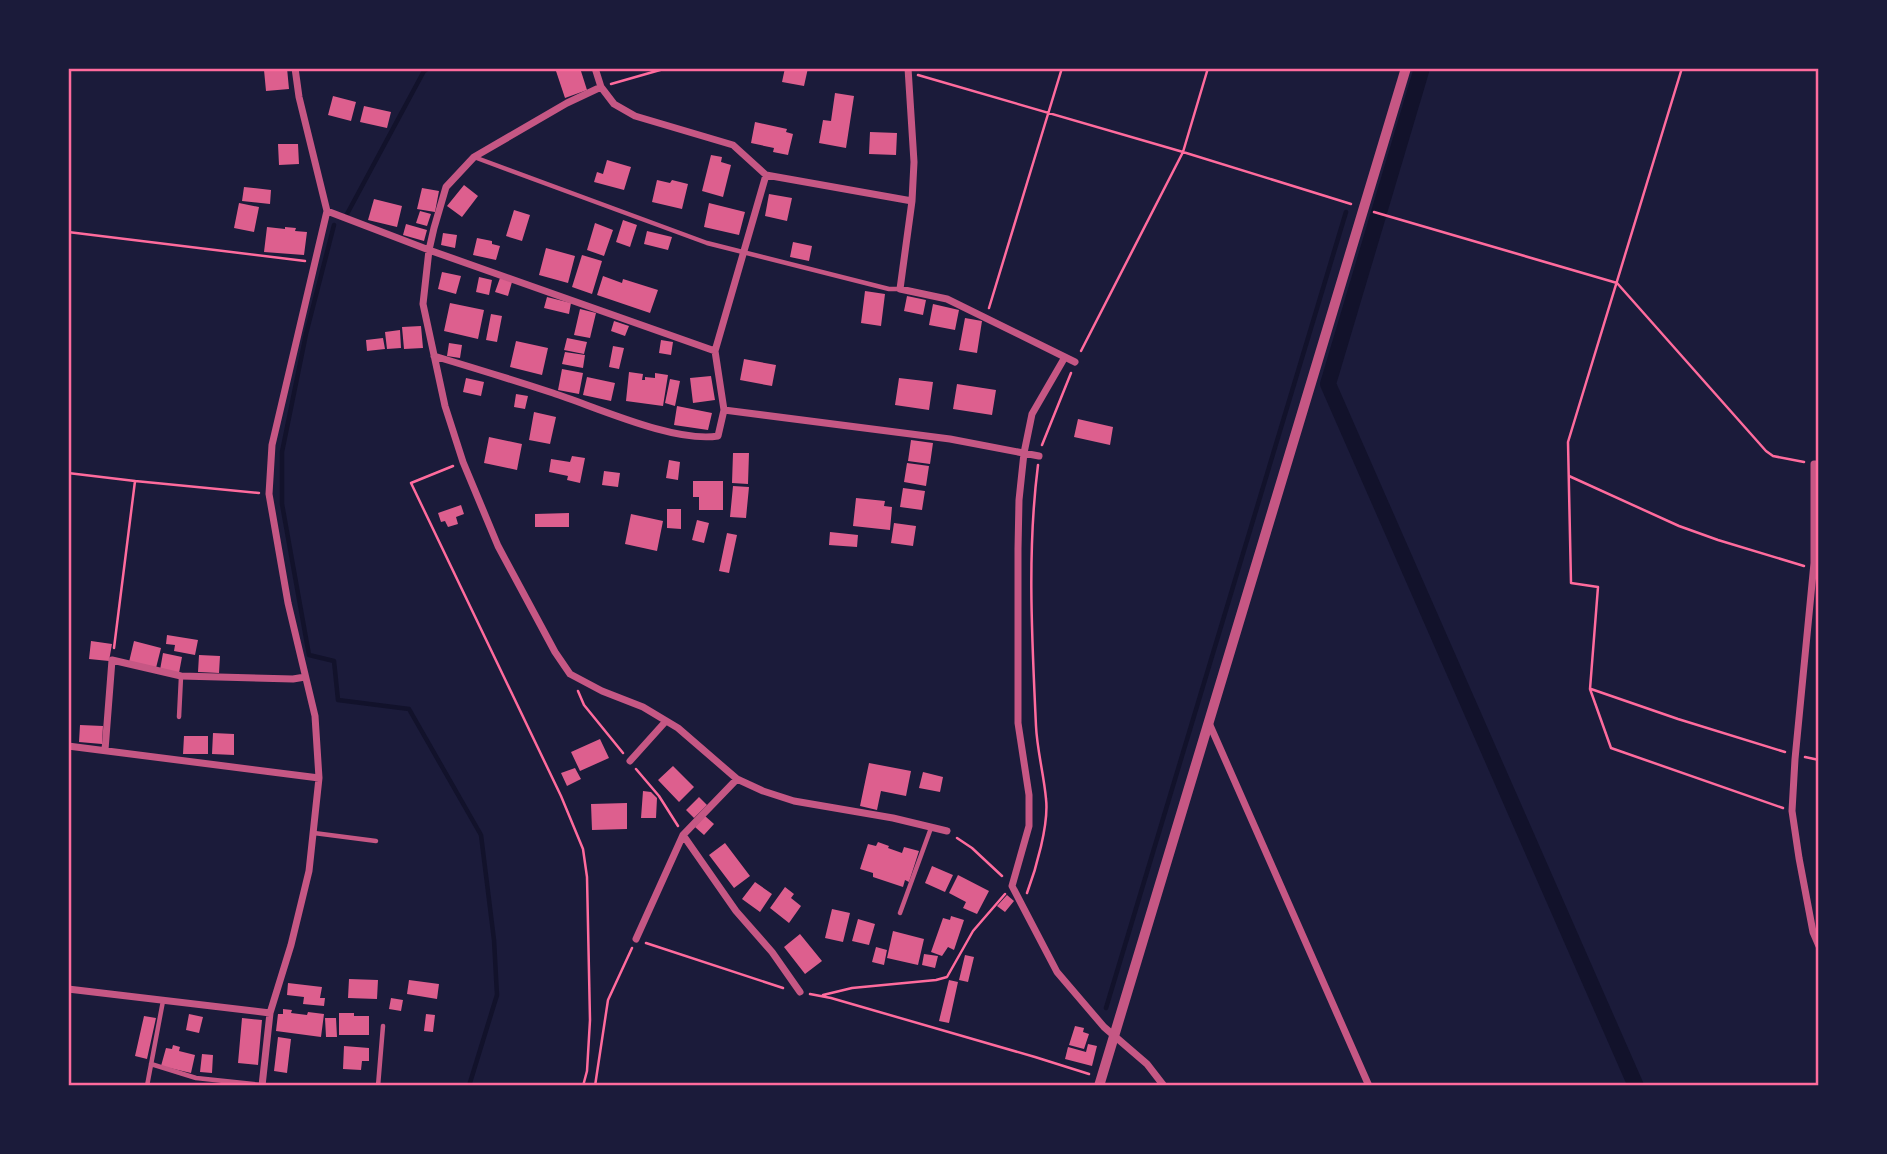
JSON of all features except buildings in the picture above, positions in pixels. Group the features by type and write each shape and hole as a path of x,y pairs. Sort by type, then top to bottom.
{"street":[{"path":"262,1085 270,1013 306,883 319,778 315,716 288,603 269,495 272,445 327,211 299,97 295,68"},
{"path":"595,68 601,87 614,104 635,116 733,145 766,175 912,201"},
{"path":"1100,1082 1406,68"},
{"path":"907,70 914,162 912,201 900,289 947,299 1075,362"},
{"path":"601,87 474,157 446,187 429,250 423,304 445,406 463,462 498,546 555,652 570,674 602,691 643,707 678,728 737,779 763,791 794,801 893,818 947,831"},
{"path":"434,356 657,429 706,438 718,436 724,410 715,351 766,175"},
{"path":"327,211 715,351"},
{"path":"1065,357 1032,414 1019,499 1018,723 1029,795 1029,826 1012,886 1057,972 1104,1027 1147,1064 1164,1086"},
{"path":"724,410 950,439 1039,456"},
{"path":"1817,464 1814,568 1792,811 1813,932 1819,946"},
{"path":"105,750 112,660 181,676 305,677"},
{"path":"630,761 666,721"},
{"path":"1209,723 1369,1086"},
{"path":"68,746 319,778"},
{"path":"636,939 683,835 737,779"},
{"path":"683,835 736,911 772,952 800,992"},
{"path":"68,989 270,1013"}],"lane":[{"path":"474,157 707,243 889,289 900,289"},
{"path":"179,717 181,676"},
{"path":"900,913 931,827"},
{"path":"314,833 376,841"},
{"path":"147,1086 163,1000"},
{"path":"378,1086 383,1026"},
{"path":"151,1064 196,1078 262,1085"}],"path":[{"path":"601,87 667,68"},
{"path":"986,317 1062,68"},
{"path":"1022,908 1043,833 1047,803 1036,730 1032,628 1031,533 1039,456 1075,362 1183,152 1208,68"},
{"path":"1682,68 1568,442 1571,583 1598,587 1590,689 1611,748 1792,811"},
{"path":"907,70 1364,208"},
{"path":"1384,215 1617,283 1766,451 1773,456 1817,464"},
{"path":"68,232 315,262"},
{"path":"463,462 411,483 561,796 583,849 587,877 590,1020 587,1071 583,1086"},
{"path":"68,473 269,495"},
{"path":"1569,476 1679,526 1814,568"},
{"path":"112,660 135,481"},
{"path":"1590,689 1678,719 1819,760"},
{"path":"820,996 852,988 947,977 973,931 1012,886 972,848 947,831"},
{"path":"595,1086 608,1000 636,939 785,988 1035,1057 1100,1082"}],"waterway":[{"path":"347,214 424,71 429,68"},
{"path":"1422,68 1328,384 1636,1086"},
{"path":"1106,1008 1346,212"},
{"path":"334,225 306,334 282,452 282,504 309,655 334,661 338,700 409,709 481,835 494,940 497,995 469,1086"}]}
